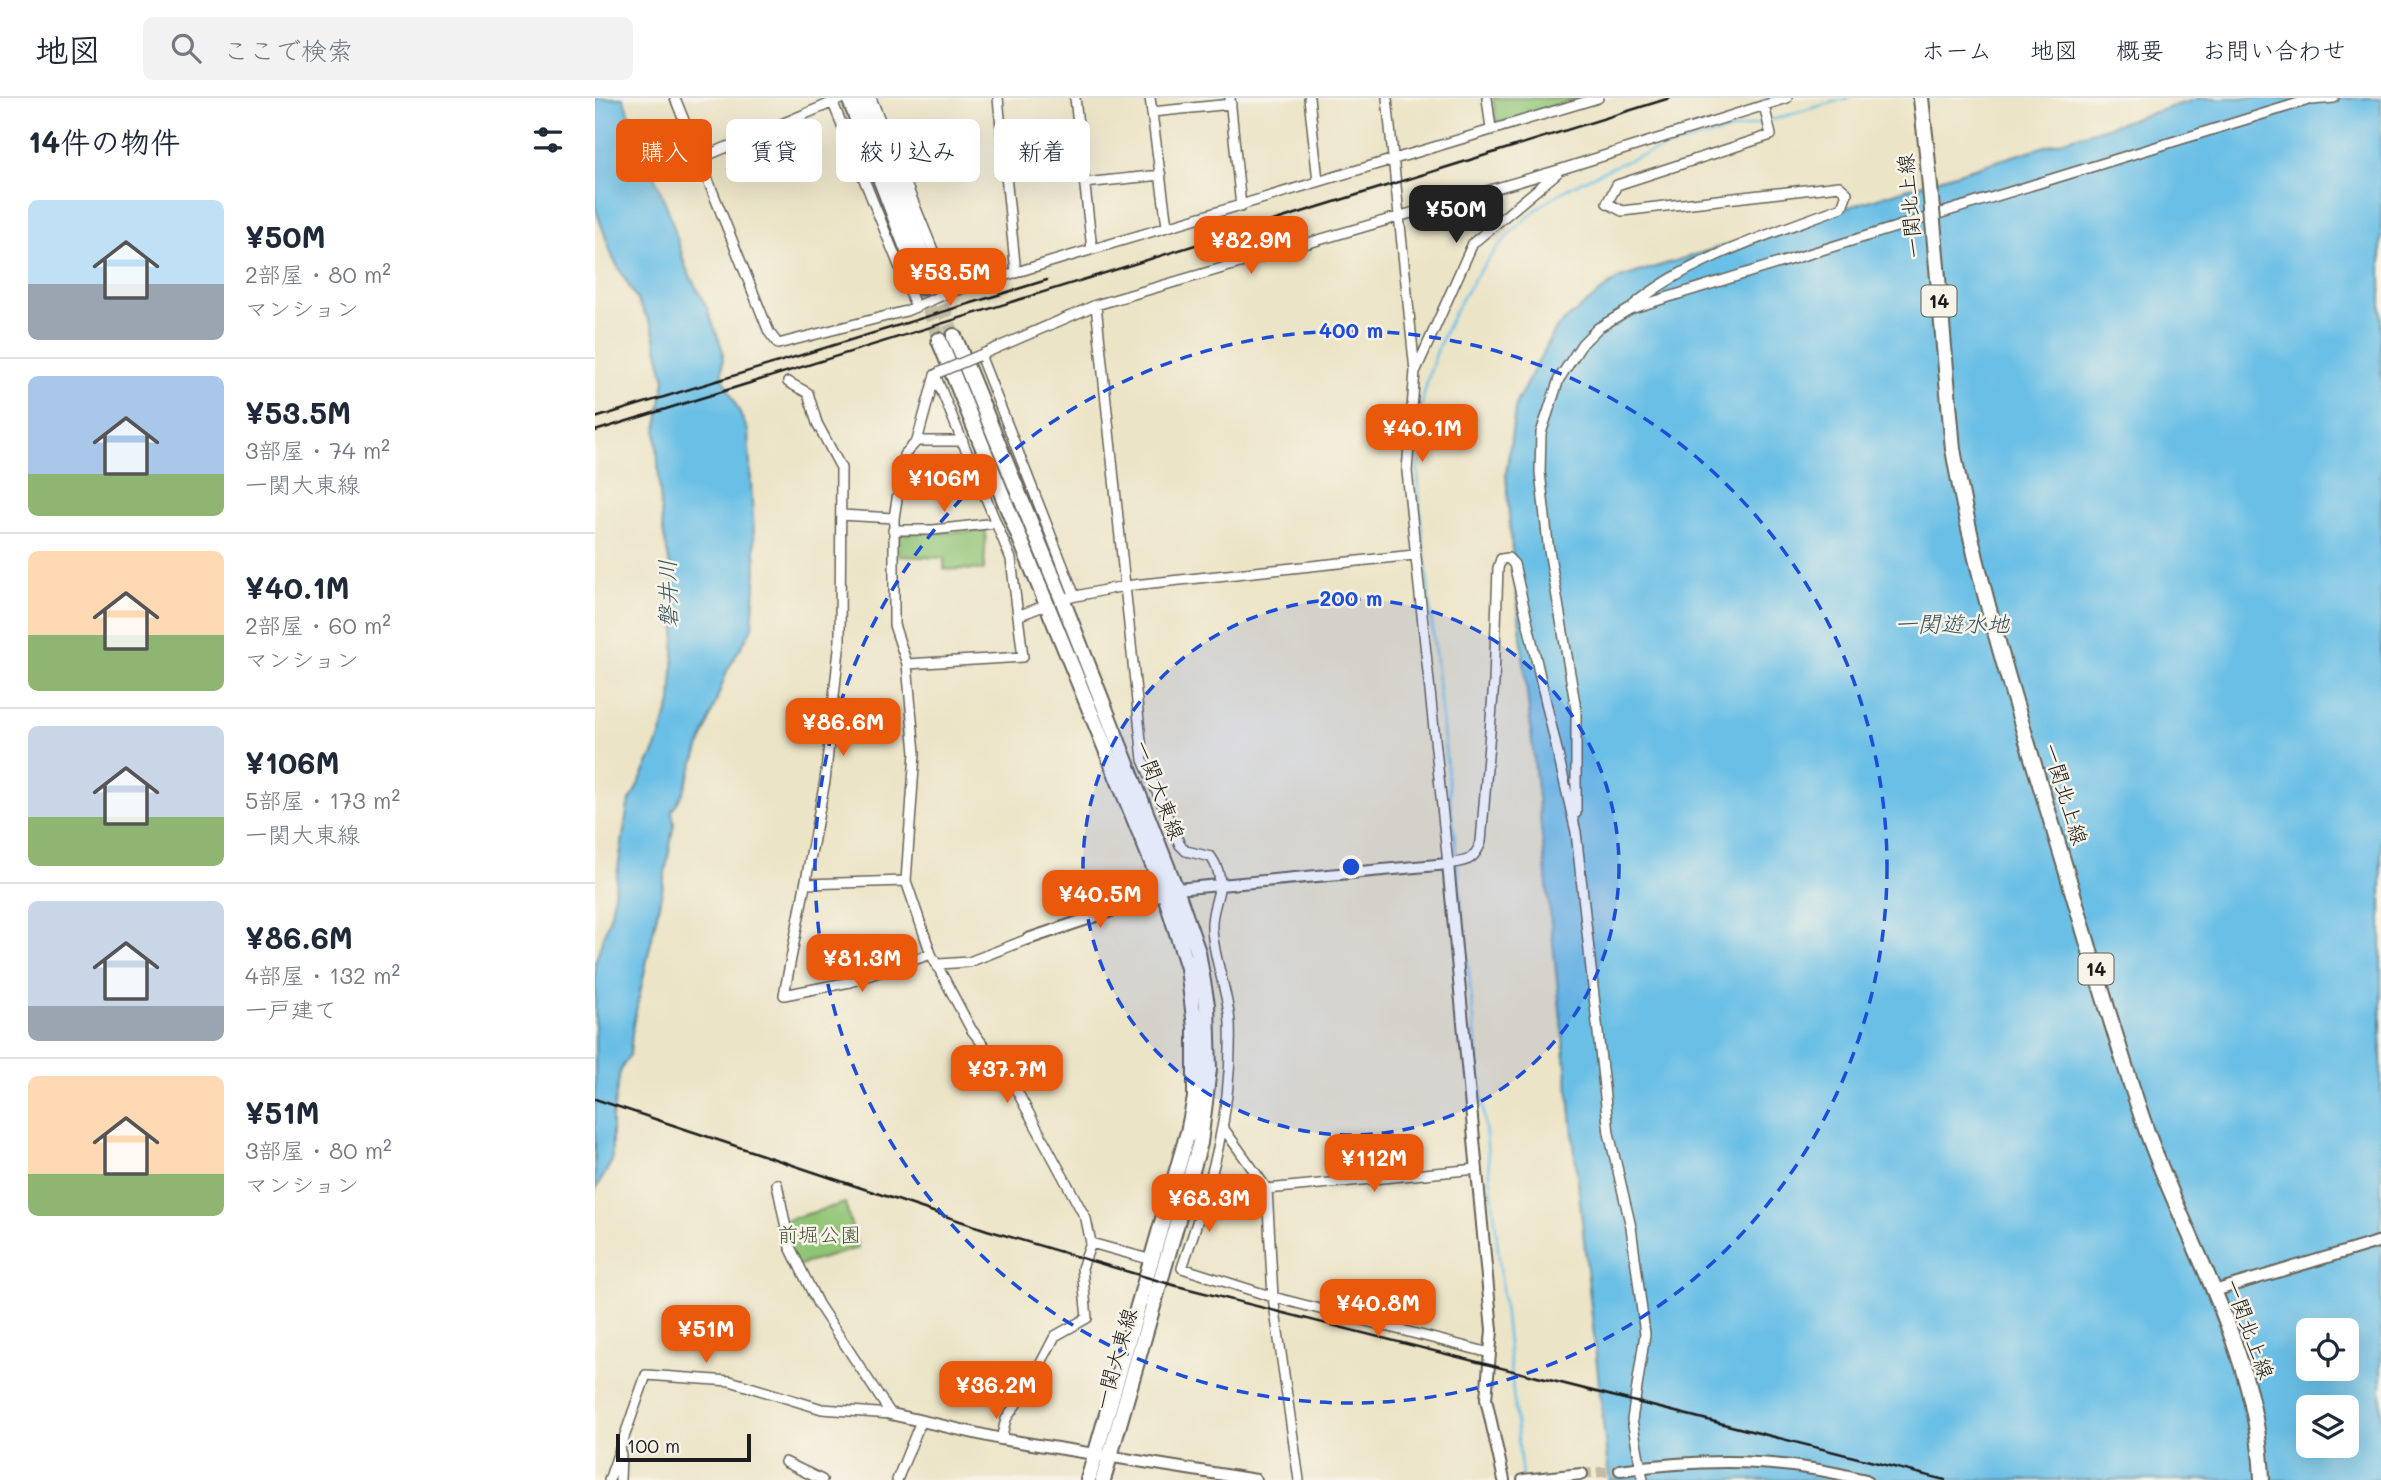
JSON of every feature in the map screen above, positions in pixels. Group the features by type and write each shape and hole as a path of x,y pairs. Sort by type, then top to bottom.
{"main road":[{"path":"849,98 928,286 861,98"},
{"name":"一関北上線","path":"1921,98 1953,449 1980,582 2128,1075 2166,1182 2240,1353 2257,1415 2262,1480"},
{"name":"一関大東線","path":"946,338 1062,599 1170,891 1198,951 1207,1005 1210,1037 1206,1106 1200,1143 1103,1455 1088,1480"},
{"name":"一関大東線","path":"1103,1480 1103,1455 1152,1260 1188,1132 1197,1058 1188,968 1170,891"}],"street":[{"path":"675,98 684,119"},
{"path":"871,98 950,292"},
{"path":"997,98 1016,273"},
{"path":"1075,98 1092,249"},
{"path":"1150,98 1167,226"},
{"path":"1309,98 1318,181"},
{"path":"1387,98 1415,372 1407,471 1413,555 1450,863 1492,1330 1486,1399 1504,1480"},
{"path":"1487,98 1491,130"},
{"path":"710,182 769,332 778,344 906,311 950,292 1598,98"},
{"path":"1001,1439 1006,1419 1031,1382 1055,1336 1087,1318 1082,1268 1091,1244 1085,1216 1012,1082 971,1030 939,964 931,954 906,881 915,753 907,664 894,625 893,530 904,455 917,442 938,374 1096,305 1562,169 1765,108 1787,98"},
{"path":"1630,309 2313,99 2334,98"},
{"path":"712,153 838,100 915,305"},
{"path":"1152,112 1231,101 1241,206"},
{"path":"1643,1480 1632,1420 1645,1334 1632,1227 1609,1133 1576,832 1576,709 1548,544 1540,472 1541,433 1559,379 1582,344 1598,328 1630,309 1650,292 1727,251 1842,207 1847,192 1839,186 1622,211 1607,202 1617,185 1771,135 1765,108"},
{"path":"1415,372 1473,243 1562,169"},
{"path":"1084,183 1161,175"},
{"path":"1096,305 1143,760 1180,845 1186,851 1211,857 1220,883 1212,921 1230,1022 1224,1129 1215,1170 1182,1268 1273,1297 1490,1353"},
{"path":"979,355 1062,599"},
{"path":"907,664 1023,657 1020,615 1011,559 938,374"},
{"path":"788,382 808,393 817,423 839,462 842,515 839,652 825,782 784,995 849,982 931,954"},
{"path":"917,442 963,441"},
{"path":"842,515 894,518"},
{"path":"893,530 933,530 996,523"},
{"path":"1020,615 1062,599 1124,586 1413,555"},
{"path":"939,964 969,962 1170,891 1220,883 1468,861 1475,857 1481,842 1501,559 1508,558 1514,564 1576,832"},
{"path":"805,884 906,881"},
{"path":"1224,1129 1267,1189 1273,1297 1299,1480"},
{"path":"1267,1189 1477,1169"},
{"path":"777,1184 790,1247 818,1304 891,1414"},
{"path":"2214,1291 2381,1241"},
{"path":"1091,1244 1152,1260"},
{"path":"609,1480 646,1375 649,1374 730,1381 822,1409 891,1414 1001,1439 1256,1480"},
{"path":"897,1480 921,1421"},
{"path":"620,1480 622,1444"},
{"path":"1620,1470 1740,1461 1781,1463 1866,1480"},
{"path":"785,1462 822,1480"},
{"path":"1523,1480 1582,1474"}],"green space":[{"path":"1493,98 1579,98 1496,124"},
{"path":"986,531 984,570 944,569 944,558 898,556 900,534"},
{"name":"前堀公園","path":"845,1203 858,1248 793,1267 780,1222"}],"water":[{"path":"595,98 623,98 631,119 616,119 616,182 657,182 686,268 707,308 723,351 722,375 748,431 756,569 752,628 727,671 683,793 672,811 674,823 633,1025 630,1054 620,1071 612,1118 612,1161 595,1191 595,963 611,913 628,805 656,748 671,703 677,602 662,525 656,432 665,380 652,326 613,258 595,207"},
{"name":"一関遊水地","path":"2200,98 2381,98 2381,1480 1609,1480 1506,474 1516,403 1557,327 1617,279"}],"waterway":[{"path":"1771,120 1848,98"},
{"path":"1522,1477 1420,511 1418,447 1421,410 1437,351 1464,295 1501,244 1522,222 1559,194 1625,162 1684,142 1764,122"}],"tunnel":[{"path":"934,285 954,336"},
{"path":"922,287 939,340"},
{"path":"1582,1474 1620,1470"}],"railway":[{"path":"595,431 1670,98"},
{"path":"595,418 1047,280"},
{"path":"595,1099 987,1230 1173,1285 1945,1480"}],"water label":[{"name":"磐井川","path":"668,594"}]}
